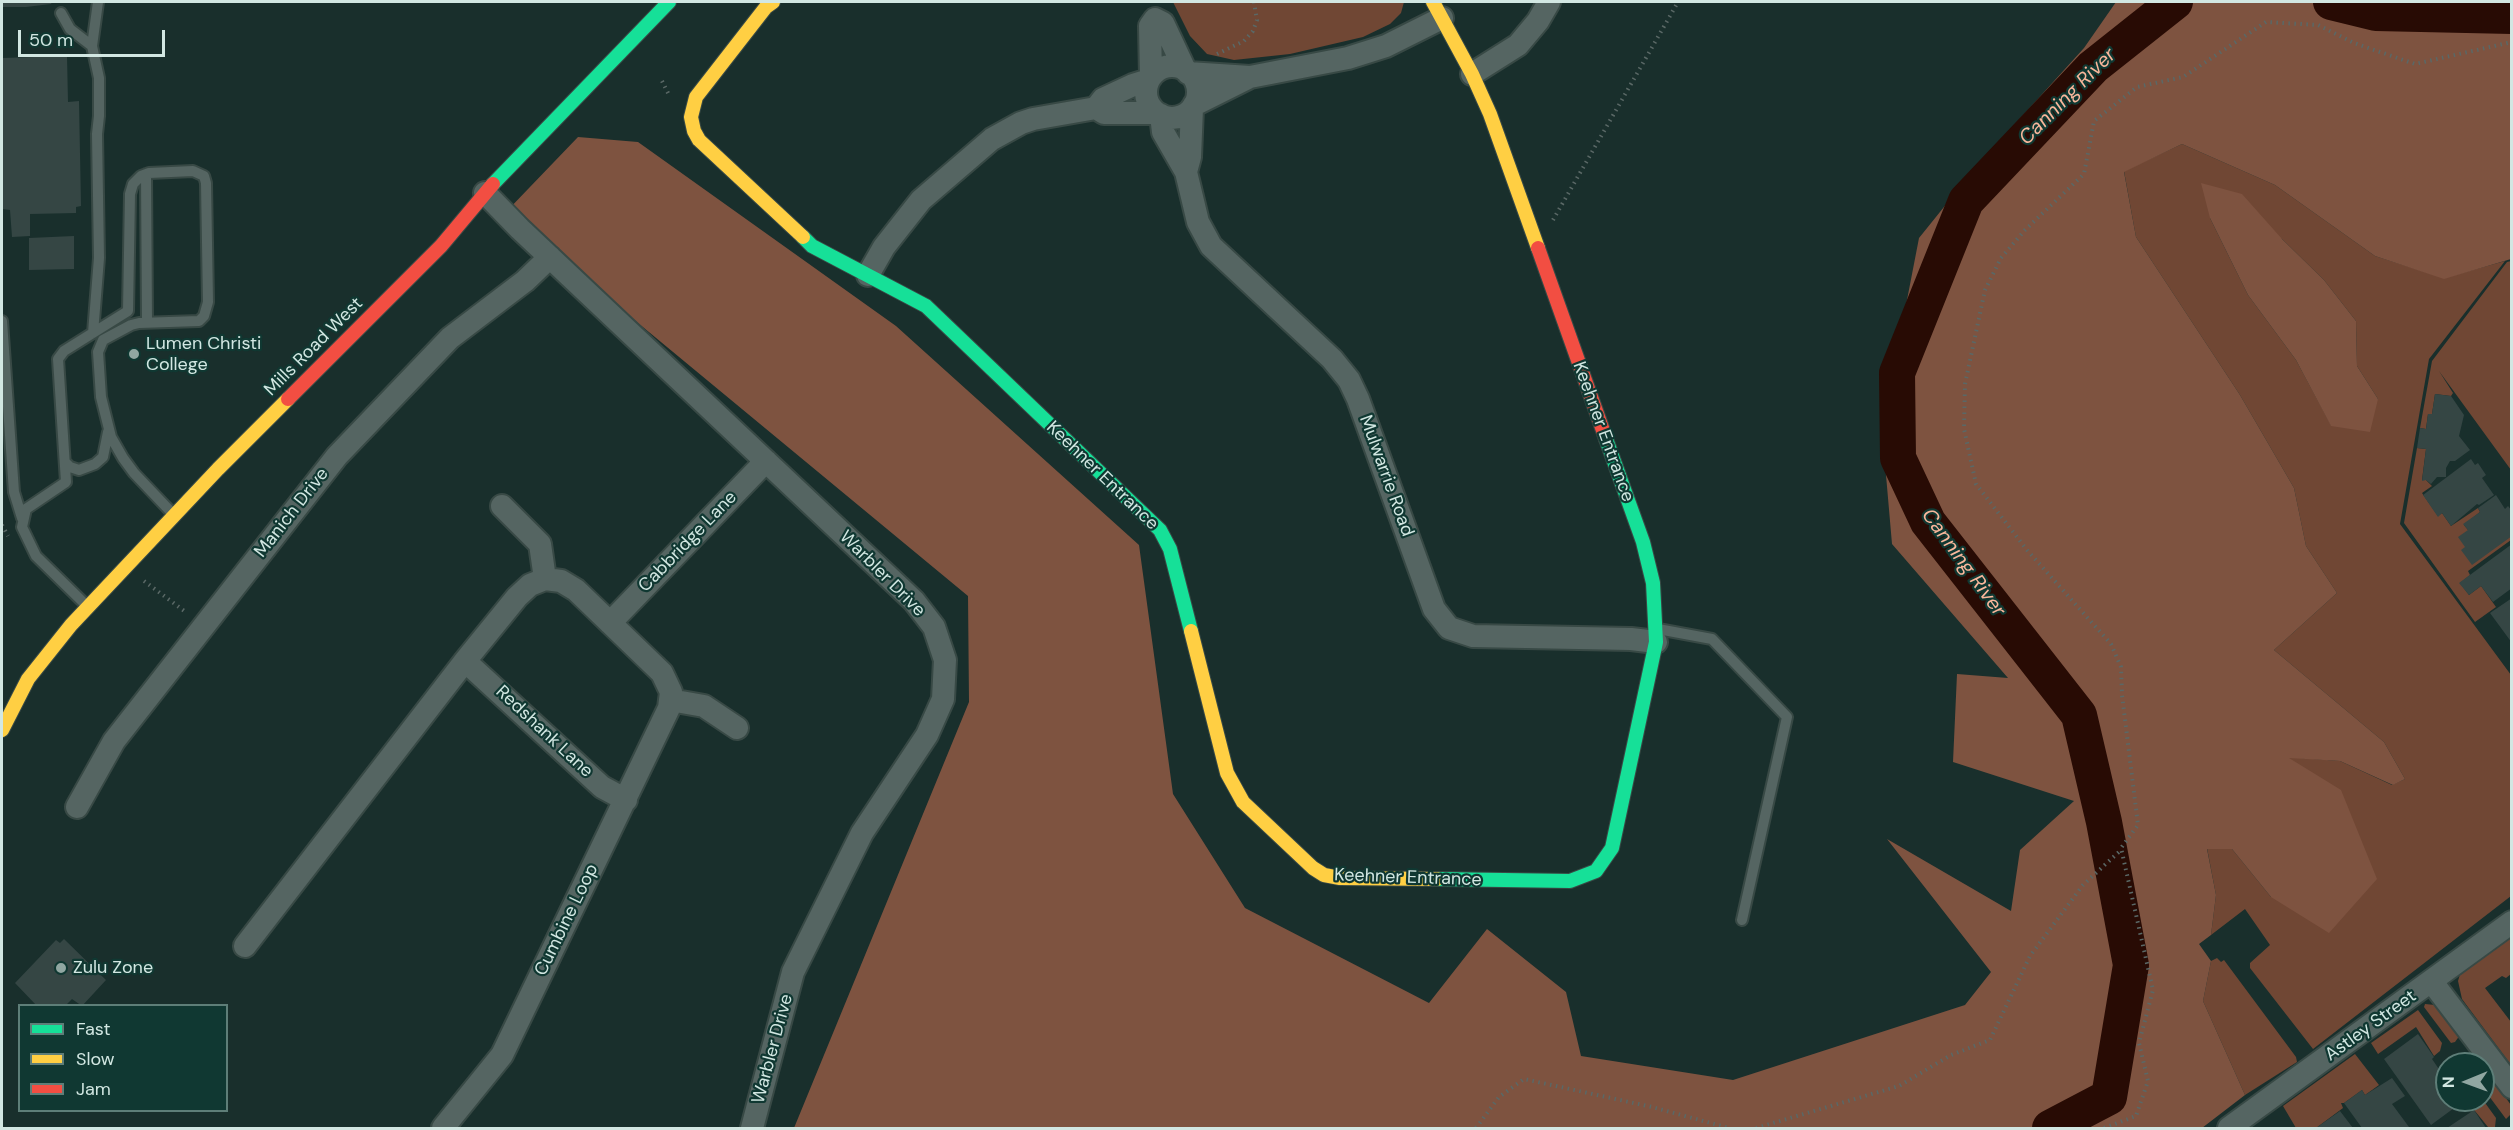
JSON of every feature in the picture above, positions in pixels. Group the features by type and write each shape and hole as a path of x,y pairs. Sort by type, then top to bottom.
{"street":[{"name":"Mills Road West","path":"2,730 34,670 46,653 88,607 174,515 441,246 485,193 669,2"},
{"name":"Keehner Entrance","path":"773,2 766,7 696,97 691,109 694,131 708,150 812,246 926,306 1160,530 1170,549 1227,773 1243,802 1313,868 1324,875 1340,878 1570,881 1596,871 1612,848 1649,683 1656,636 1653,583 1643,542 1493,124 1472,74 1437,10"},
{"path":"1472,74 1518,45 1538,21 1549,2"},
{"path":"1154,10 1150,26 1150,79 1146,95 1151,107 1165,117 1181,116 1193,106 1250,77 1348,58 1386,46 1437,10"},
{"path":"1154,10 1197,88 1193,106"},
{"path":"1096,108 1103,99 1150,79 1160,70 1168,67 1250,77"},
{"name":"Mulwarrie Road","path":"1186,172 1190,157 1193,106"},
{"path":"867,275 884,247 921,200 992,139 1021,123 1096,108 1104,113 1159,114"},
{"name":"Mulwarrie Road","path":"1159,114 1163,132 1186,172 1193,209 1211,246 1332,359 1349,381 1358,399 1434,609 1449,628 1473,636 1631,639 1656,636"},
{"name":"Warbler Drive","path":"485,193 914,601 934,627 945,660 943,699 927,735 861,833 793,972 752,1128"},
{"name":"Manich Drive","path":"77,807 114,741 337,456 450,338 525,281 550,257"},
{"name":"Cabbridge Lane","path":"610,623 766,461"},
{"path":"502,506 540,544 545,579"},
{"path":"244,946 465,661 517,597 530,585 545,579 561,581 576,590 662,673 669,686 670,700 704,706 737,728"},
{"name":"Redshank Lane","path":"465,661 602,788 626,800"},
{"name":"Cumbine Loop","path":"443,1128 502,1054 666,716 670,700"},
{"name":"Astley Street","path":"2229,1128 2432,982 2511,922"},
{"path":"2432,982 2511,1087"}],"lane":[{"path":"93,333 99,258 97,134 99,78 92,46 98,2"},
{"path":"61,14 70,29 92,46"},
{"path":"22,518 26,509 66,482 58,359 64,351 128,310 129,194 133,183 146,174 193,171 204,176 206,183 208,302 204,316 199,321 147,322 131,325 103,340 99,346 97,364 101,397 109,428 123,458 174,515"},
{"path":"146,174 147,322"},
{"path":"2,321 14,492 24,533 36,556 88,607"},
{"path":"66,463 79,470 95,464 103,457 109,428"},
{"path":"1656,636 1712,639 1787,717 1742,920"}],"path":[{"path":"1210,58 1244,40 1253,32 1257,20 1254,2"},
{"path":"1550,224 1678,2"},
{"path":"1756,1128 1899,1086 1951,1055 1990,1040 2030,956 2083,885 2121,851 2138,825 2122,695 2121,668 2111,644 2027,550 1976,484 1964,429 1965,384 1985,290 2001,258 2025,230 2084,174 2094,121 2137,87 2183,77 2266,22 2318,25 2354,43 2415,64 2511,42"},
{"path":"139,577 187,613"},
{"path":"2104,1128 2136,1116 2148,1081 2139,1043 2153,990 2121,851"},
{"path":"1476,1128 1500,1096 1524,1079 1652,1107 1729,1128"}],"shaded area":[{"path":"1173,2 1404,2 1401,13 1390,24 1363,37 1290,54 1234,60 1207,54 1190,36"},
{"path":"2116,2 2511,2 2511,259 2444,279 2375,256 2275,185 2182,144 2124,172 2136,237 2240,395 2294,488 2306,546 2337,593 2274,650 2384,742 2405,779 2393,785 2340,761 2289,758 2341,790 2377,879 2329,933 2271,897 2232,849 2207,849 2216,895 2211,935 2199,944 2211,961 2203,1001 2245,1095 2202,1128 794,1128 969,702 968,596 505,213 578,137 638,142 896,326 1139,545 1173,794 1245,908 1429,1003 1487,929 1566,992 1581,1056 1733,1080 1965,1005 1991,972 1887,839 2011,911 2020,850 2074,801 1953,762 1957,674 2008,678 1892,544 1882,429 1919,238 1977,166 2084,48"},
{"path":"2182,144 2275,185 2375,256 2444,278 2505,261 2429,359 2400,524 2511,675 2511,896 2313,1049 2250,968 2250,963 2270,945 2245,909 2211,935 2216,895 2207,848 2232,849 2271,897 2287,757 2340,761 2392,785 2405,779 2384,742 2274,650 2337,593 2306,546 2294,488 2240,395 2136,237 2124,171","holes":["2210,218 2282,239 2324,280 2356,321 2357,366 2378,399 2331,425 2296,360 2248,295"]},
{"path":"2201,183 2242,194 2282,239 2324,280 2356,321 2357,366 2378,399 2370,432 2331,426 2296,360 2248,295 2210,218"},
{"path":"2511,261 2511,470 2439,371 2453,393 2451,396 2435,394 2432,414 2428,414 2426,429 2420,428 2432,361 2507,262"},
{"path":"2417,448 2426,449 2422,480 2426,480 2432,486 2422,493 2438,516 2442,513 2451,526 2478,508 2480,512 2464,525 2468,530 2511,536 2511,540 2468,571 2470,575 2460,583 2469,595 2481,586 2496,607 2475,622 2404,523"},
{"path":"2511,932 2511,974 2506,978 2502,976 2485,988 2511,1022 2511,1065 2462,999 2458,981 2461,971"},
{"path":"2217,958 2221,962 2224,960 2296,1057 2297,1062 2245,1095 2203,1001 2211,961"},
{"path":"2425,1004 2435,1005 2441,1010 2460,1035 2455,1042 2451,1043 2424,1007"},
{"path":"2418,1010 2442,1043 2440,1051 2435,1052 2434,1056 2416,1027 2378,1054 2371,1043"},
{"path":"2355,1054 2379,1085 2365,1095 2362,1090 2341,1103 2343,1108 2316,1128 2296,1128 2283,1106"},
{"path":"2495,1083 2511,1105 2511,1114 2506,1119 2495,1104"},
{"path":"2476,1112 2492,1112 2496,1118 2495,1127 2488,1127"}],"building":[{"path":"2,2 52,2 26,7 2,7"},
{"path":"67,56 68,102 79,101 81,206 76,207 76,213 30,214 30,236 12,237 10,210 2,209 2,58"},
{"path":"74,236 74,269 29,270 29,238"},
{"path":"2435,394 2451,396 2464,415 2459,436 2470,450 2455,461 2450,461 2446,468 2446,477 2437,477 2431,484 2426,480 2422,481 2426,449 2417,448 2420,428 2426,429 2428,414 2432,414"},
{"path":"2471,459 2475,465 2478,463 2486,475 2482,478 2494,495 2479,505 2477,504 2451,526 2442,513 2438,517 2423,495"},
{"path":"2496,495 2505,509 2508,506 2512,511 2512,536 2472,565 2461,550 2465,547 2458,537 2468,530 2463,524 2480,512 2478,508"},
{"path":"2512,544 2512,588 2493,602 2481,586 2469,595 2459,583"},
{"path":"2512,598 2512,643 2490,613"},
{"name":"Zulu Zone","path":"64,939 106,980 84,1004 79,1004 72,999 67,1004 35,1004 15,983 56,940 60,943"},
{"path":"2418,1034 2434,1057 2432,1059 2435,1063 2435,1112 2449,1112 2431,1125 2384,1059"},
{"path":"2392,1078 2405,1096 2392,1104 2409,1127 2362,1128 2344,1103 2362,1090 2365,1095"},
{"path":"2340,1111 2353,1128 2316,1128"},
{"path":"2471,1112 2475,1112 2486,1128 2447,1128"}],"waterway":[{"name":"Canning River","path":"2050,1128 2109,1097 2131,965 2104,822 2079,715 1928,522 1898,458 1897,373 1966,201 2093,67 2175,2"},
{"name":"Canning River","path":"2331,2 2376,13 2512,16"}],"traffic: fast":[{"path":"493,184 669,2"},
{"path":"803,237 812,246 926,306 1160,530 1170,549 1191,631"},
{"path":"1437,879 1570,881 1596,871 1612,848 1656,642 1653,583 1643,542 1606,439"}],"traffic: slow":[{"path":"773,2 766,7 696,97 691,117 699,140 803,237"},
{"path":"1433,2 1472,74 1490,114 1538,248"},
{"path":"2,730 28,679 71,625 218,469 288,399"},
{"path":"1191,631 1227,773 1243,802 1313,868 1324,875 1340,878 1437,879"}],"traffic: jam":[{"path":"288,399 441,246 493,184"},
{"path":"1538,248 1606,439"}],"place":[{"name":"Lumen Christi College","path":"134,354"},
{"name":"Zulu Zone","path":"61,968"}]}
